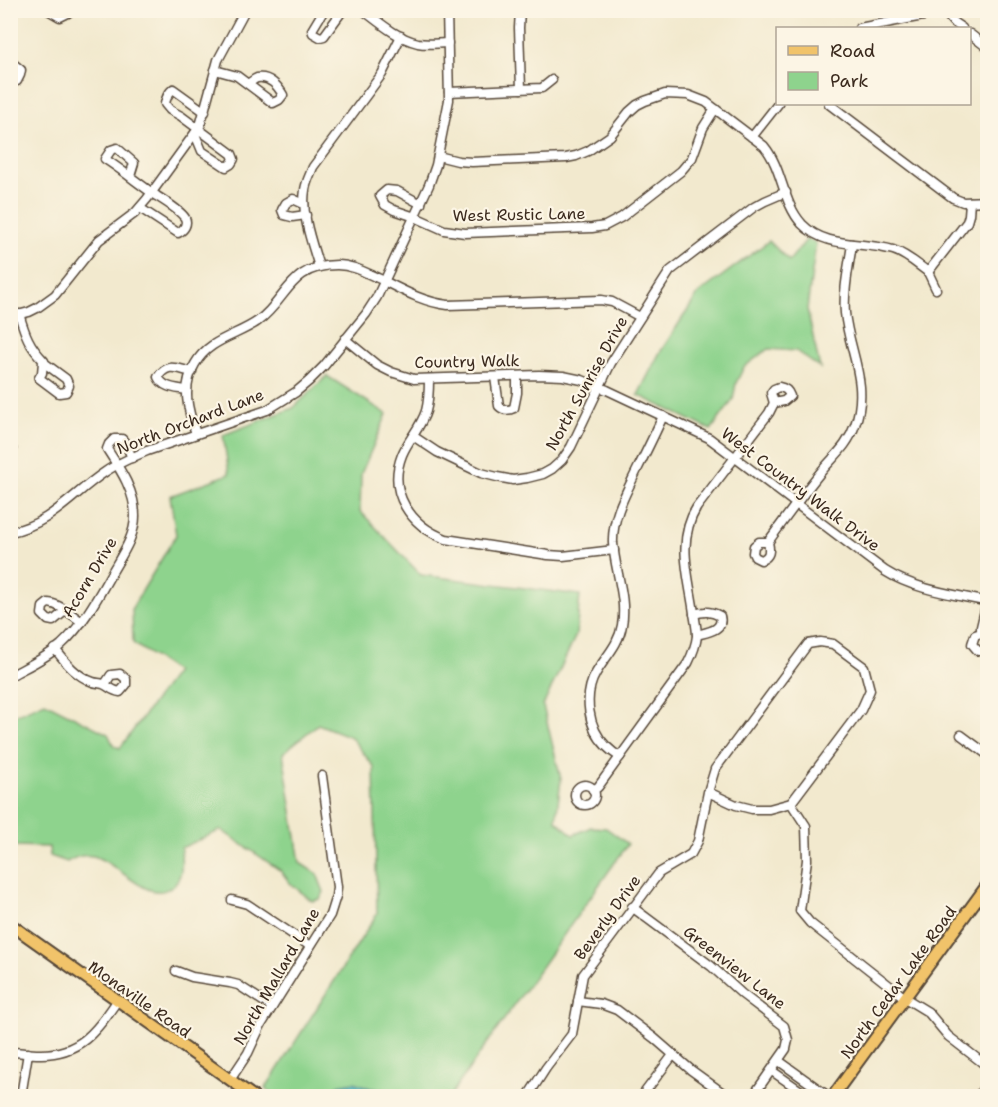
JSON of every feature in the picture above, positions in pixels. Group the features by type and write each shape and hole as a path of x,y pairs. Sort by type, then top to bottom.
{"main road":[{"name":"North Cedar Lake Road","path":"833,1096 987,884"},
{"name":"Monaville Road","path":"10,924 253,1096"}],"street":[{"path":"48,11 60,17 69,10"},
{"path":"44,362 39,378 59,393 66,392 69,386 66,379 44,362 30,345 15,315 37,308 55,295 99,240 140,208 197,132 205,112 218,60 244,10"},
{"path":"324,10 312,30 320,37 324,36 343,10"},
{"path":"363,10 390,31 417,43 448,43"},
{"name":"North Orchard Lane","path":"10,532 20,531 42,522 117,465 147,451 267,410 283,401 309,381 366,314 377,297 421,204 438,156 449,92 447,10"},
{"path":"520,10 521,89"},
{"path":"865,27 939,14 944,11 960,27"},
{"path":"971,35 984,45"},
{"path":"319,267 304,204 307,180 313,167 382,74 401,36"},
{"path":"10,61 21,70 17,81 10,81"},
{"path":"215,70 230,73 273,103 283,95 279,88 268,79 258,78 248,84"},
{"path":"449,92 542,88 552,80"},
{"path":"197,132 202,151 226,167 231,164 234,159 232,154 197,132 165,104 172,89 205,112"},
{"path":"438,156 472,162 566,158 588,151 600,144 637,105 665,94 688,95 706,102 764,146 771,155 790,206 803,225 821,238 835,242 882,247 896,251 928,272 936,289"},
{"path":"752,137 777,105"},
{"path":"830,105 945,193 963,202 987,201"},
{"name":"West Rustic Lane","path":"421,204 397,191 387,190 380,196 385,205 394,210 444,230 465,233 605,226 622,217 687,165 696,149 703,128 715,109"},
{"path":"130,176 134,163 117,148 111,150 105,159 184,216 186,223 182,231 178,233 140,208"},
{"name":"North Sunrise Drive","path":"413,435 437,452 481,473 513,480 543,474 552,469 562,460 576,438 611,363 664,278 677,264 754,207 786,192"},
{"path":"304,204 293,199 286,203 282,210 284,216 306,214"},
{"path":"928,272 967,222 970,202"},
{"path":"768,542 820,473 843,449 859,412 860,377 845,306 852,244"},
{"path":"196,434 188,407 186,390 194,365 213,344 260,320 289,285 310,270 319,267 334,265 360,270 436,304 601,300 622,306 640,317"},
{"name":"Country Walk","path":"345,339 378,365 391,372 414,379 540,375 563,376 600,387"},
{"path":"186,390 168,386 160,382 158,377 163,370 171,367 192,372"},
{"path":"495,377 499,406 502,410 509,410 514,408 516,401 517,376"},
{"path":"429,379 429,396 425,414 402,454 399,465 399,490 414,520 434,534 446,538 548,555 563,556 614,550"},
{"name":"West Country Walk Drive","path":"600,387 709,438 897,579 921,587 987,602"},
{"path":"593,790 598,787 688,663 697,635 686,559 687,531 698,507 774,403"},
{"path":"620,757 597,735 592,722 589,698 593,679 615,647 622,627 623,607 614,550 616,518 663,416"},
{"name":"Acorn Drive","path":"10,675 55,649 82,622 128,544 135,526 132,496 107,449 109,444 114,439 122,439 132,458"},
{"path":"10,443 12,449 10,453"},
{"path":"987,602 984,636 975,635 972,644 978,651 985,651 987,648"},
{"path":"65,611 82,622"},
{"path":"694,614 713,612 722,620 716,629 697,635"},
{"name":"Beverly Drive","path":"528,1096 572,1034 583,975 659,873 691,854 698,841 715,770 807,644 820,642 833,644 864,667 870,690 861,710 791,803"},
{"path":"55,649 75,672 84,678 105,684 113,691 120,692 126,685 126,679 120,674 111,675 105,684"},
{"path":"961,735 987,755"},
{"name":"North Mallard Lane","path":"230,1080 248,1053 261,1025 330,915 336,896 337,887 322,776"},
{"path":"708,792 736,805 752,809 769,809 791,803 806,826 807,860 800,911 810,923 905,998 928,1012 948,1036 987,1067"},
{"path":"232,900 247,904 310,946"},
{"name":"Greenview Lane","path":"632,907 711,966 742,994 780,1022 786,1030 788,1040 786,1049 776,1065"},
{"path":"176,971 192,977 230,983 272,1007"},
{"path":"10,1052 40,1054 70,1049 94,1032 117,1001"},
{"path":"578,1001 602,1004 617,1010 727,1096"},
{"path":"21,1096 28,1053"},
{"path":"642,1096 674,1055"},
{"path":"753,1096 776,1065"},
{"path":"776,1065 808,1096"},
{"path":"776,1065 828,1096"},
{"path":"979,1096 987,1080"}],"green space":[{"path":"807,239 816,243 807,309 820,368 796,351 768,349 744,367 736,383 733,400 711,430 638,395 659,354 698,294 769,241 789,261"},
{"path":"327,376 387,414 361,474 360,511 421,575 580,595 576,635 543,706 561,779 556,820 573,835 591,827 606,828 628,844 450,1096 275,1096 265,1089 377,914 374,767 351,737 318,724 283,753 300,863 317,874 324,892 320,899 312,901 290,883 281,871 221,830 181,848 179,878 173,886 162,891 153,891 143,887 103,860 93,856 80,856 67,862 50,856 49,847 14,846 10,832 10,717 45,702 108,734 114,746 120,748 176,672 133,643 132,608 176,535 170,496 229,474 223,435 293,408"}],"water":[{"path":"354,1082 370,1088 428,1096 336,1096 334,1092 339,1085"}]}
